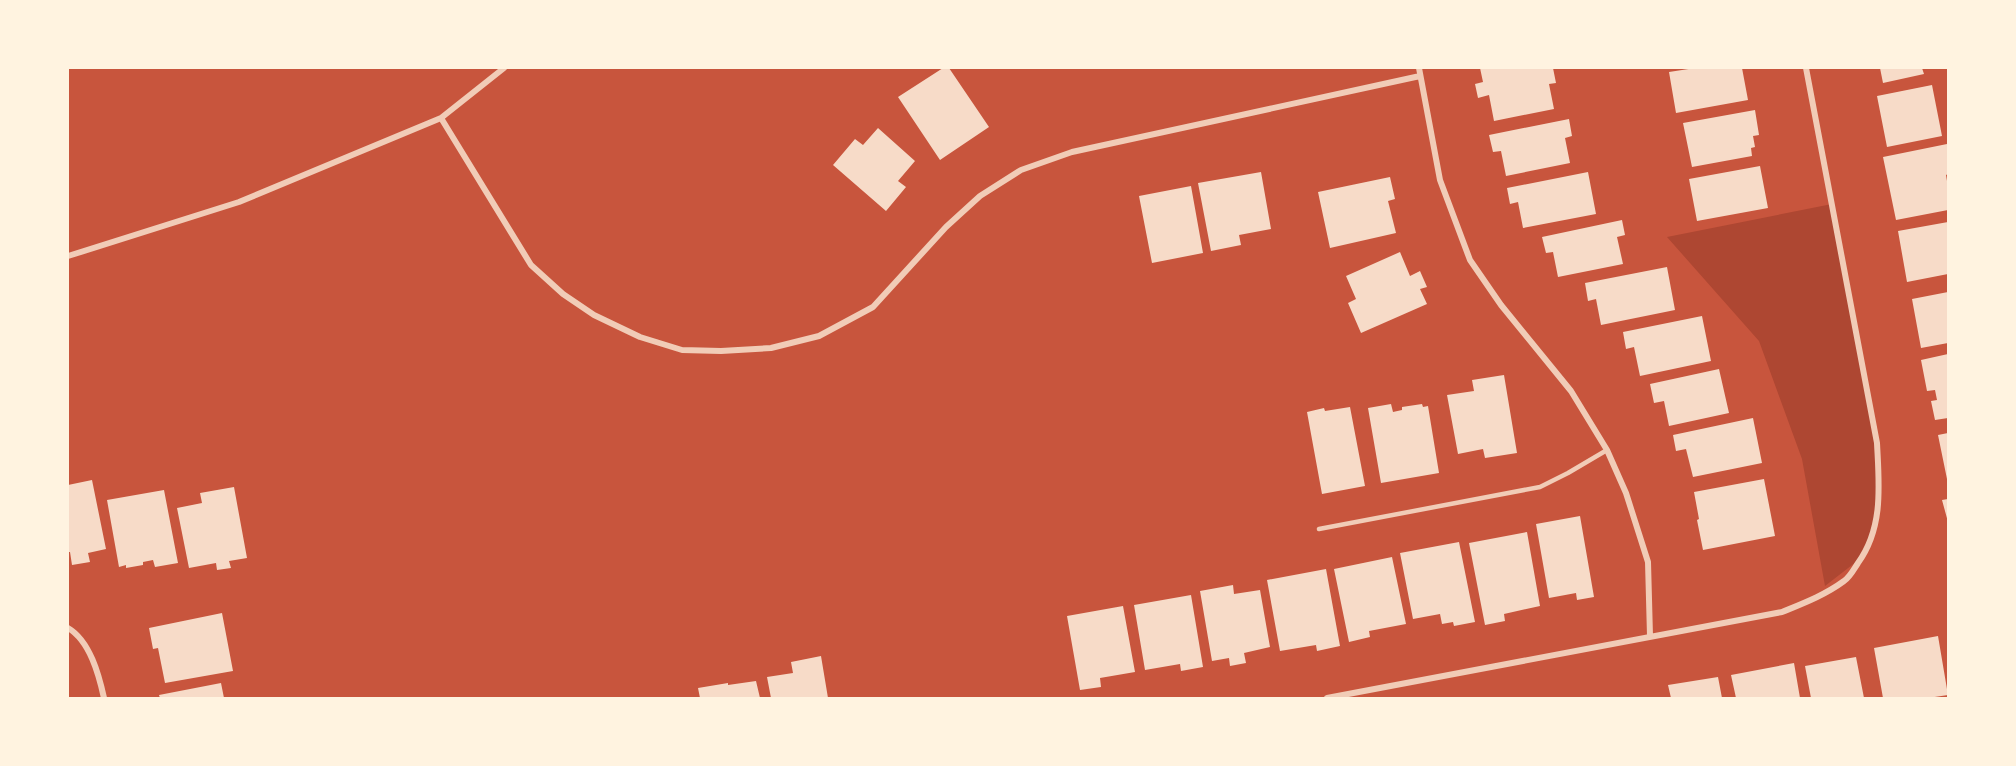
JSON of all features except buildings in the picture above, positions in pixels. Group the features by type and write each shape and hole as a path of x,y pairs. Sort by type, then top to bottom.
{"street":[{"path":"68,256 239,201 441,118 504,68"},
{"path":"1419,68 1440,180 1470,260 1501,305 1571,391 1607,450 1626,494 1648,562 1650,636"},
{"path":"1327,699 1782,612 1823,595 1846,579 1861,558 1873,533 1879,503 1877,442 1806,68"},
{"path":"441,118 531,265 563,294 594,315 640,337 682,350 721,351 771,348 819,336 873,307 955,219 980,196 1021,170 1072,152 1420,76"},
{"path":"68,628 74,632 90,654 104,699"}],"lane":[{"path":"1318,529 1540,487 1607,450"}],"shaded area":[{"path":"1832,204 1877,443 1879,503 1873,533 1861,558 1825,586 1802,459 1759,341 1667,237"}]}
